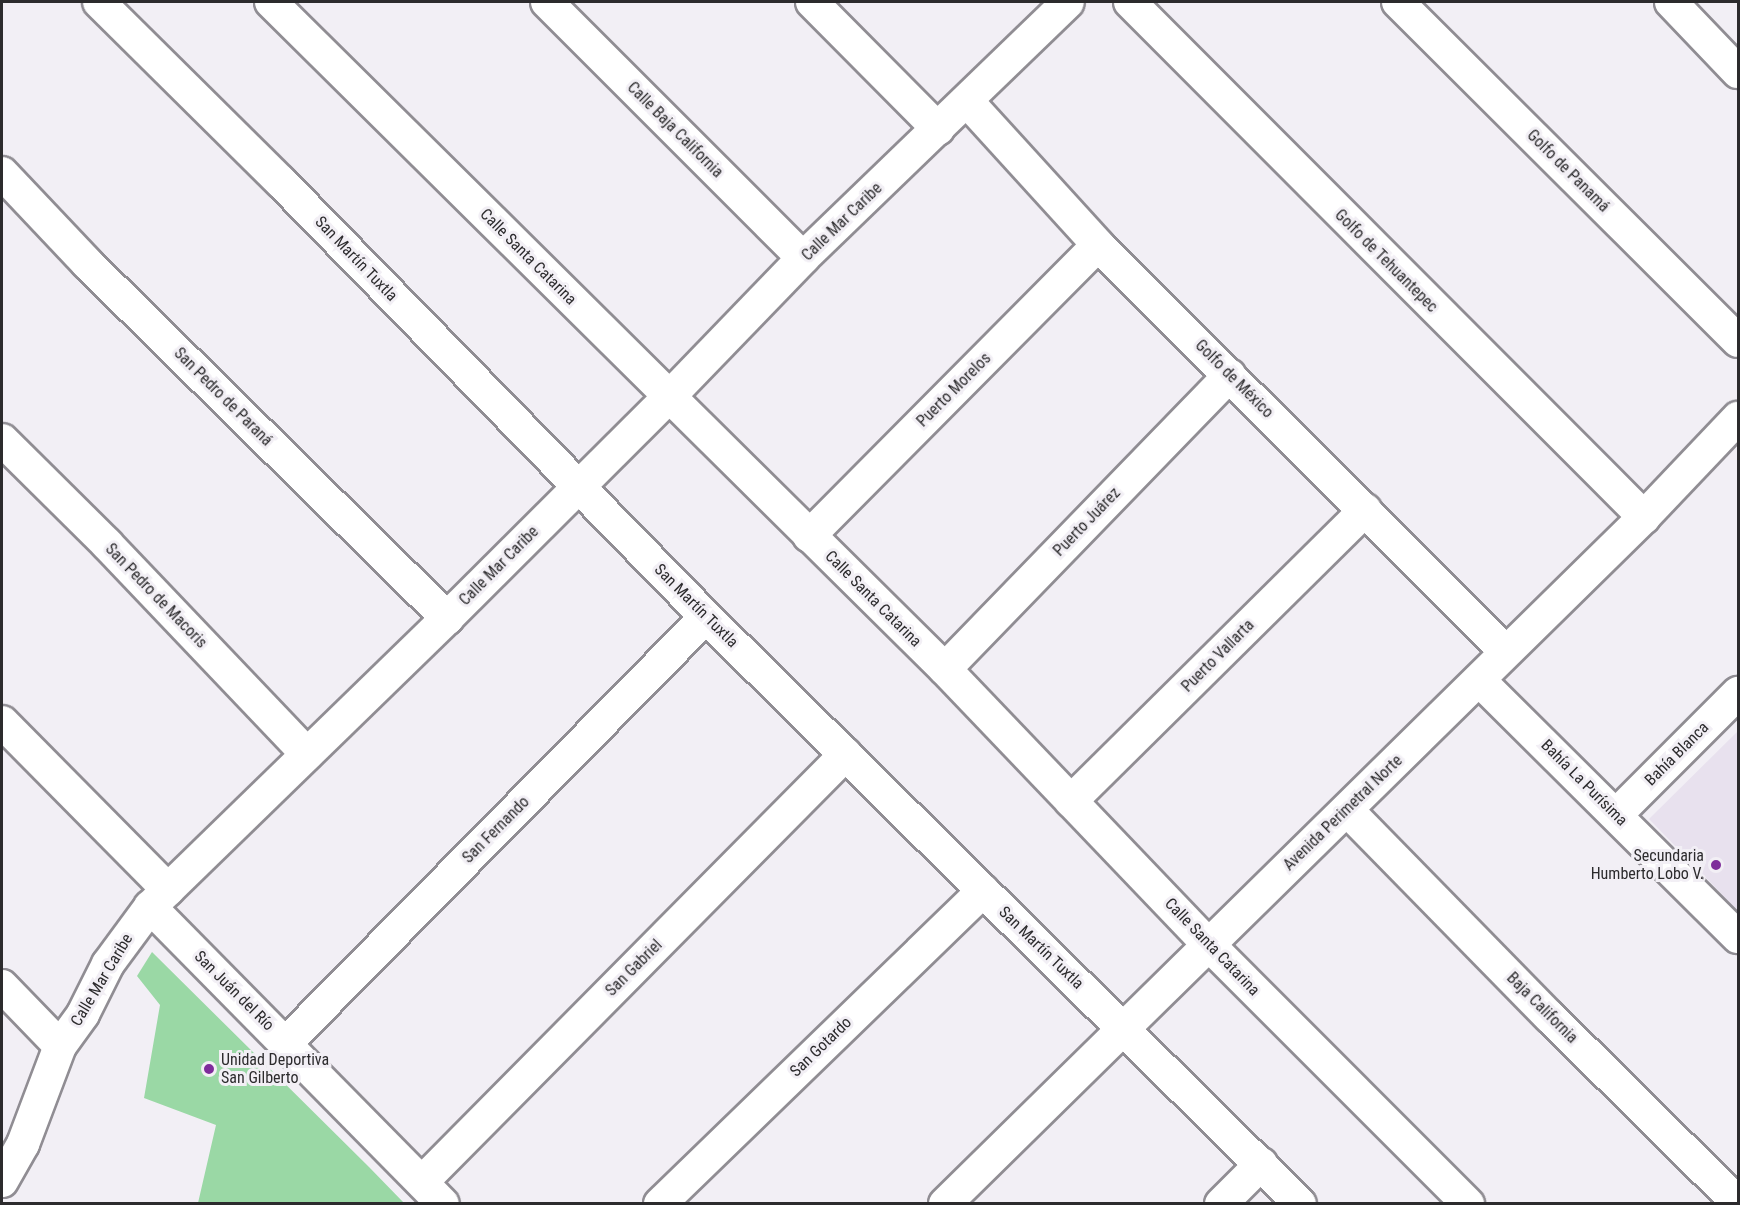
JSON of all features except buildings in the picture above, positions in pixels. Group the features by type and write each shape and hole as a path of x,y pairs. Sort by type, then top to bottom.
{"street":[{"name":"San Martín Tuxtla","path":"99,2 280,181 706,617 1300,1203"},
{"name":"Calle Santa Catarina","path":"271,2 945,669 1208,944 1468,1203"},
{"name":"Calle Baja California","path":"547,2 803,258"},
{"path":"812,2 938,129"},
{"name":"Calle Mar Caribe","path":"2,1181 22,1144 60,1046 83,1014 108,964 159,899 447,618 577,486 669,397 803,258 968,102 1068,2"},
{"name":"Golfo de Tehuantepec","path":"1130,2 1644,517"},
{"name":"Golfo de Panamá","path":"1398,2 1738,340"},
{"path":"1671,2 1738,72"},
{"name":"Golfo de México","path":"968,102 1098,245 1506,652"},
{"name":"San Pedro de Paraná","path":"2,173 87,263 447,618"},
{"name":"Puerto Morelos","path":"809,536 1098,245"},
{"name":"Puerto Juárez","path":"945,669 1230,375"},
{"name":"Avenida Perimetral Norte","path":"945,1203 1644,517 1738,418"},
{"name":"San Pedro de Macoris","path":"2,440 107,544 307,754"},
{"name":"Puerto Vallarta","path":"1071,801 1365,510"},
{"name":"San Fernando","path":"286,1043 706,617"},
{"name":"Bahía La Purísima","path":"1479,680 1738,937"},
{"name":"Bahía Blanca","path":"1616,815 1738,693"},
{"name":"San Juán del Río","path":"2,722 286,1043 443,1203"},
{"name":"San Gabriel","path":"422,1182 846,754"},
{"name":"Baja California","path":"1347,810 1549,1016 1738,1203"},
{"name":"San Gotardo","path":"660,1203 982,891"},
{"path":"2,986 60,1046"},
{"path":"1221,1203 1261,1164"}],"shaded area":[{"name":"Secundaria Humberto Lobo V.","path":"1738,731 1738,911 1649,819"}],"green space":[{"name":"Unidad Deportiva San Gilberto","path":"152,952 404,1203 198,1203 216,1125 144,1098 160,1005 137,976"}],"place":[{"name":"Secundaria Humberto Lobo V.","path":"1716,865"},
{"name":"Unidad Deportiva San Gilberto","path":"209,1069"}]}
